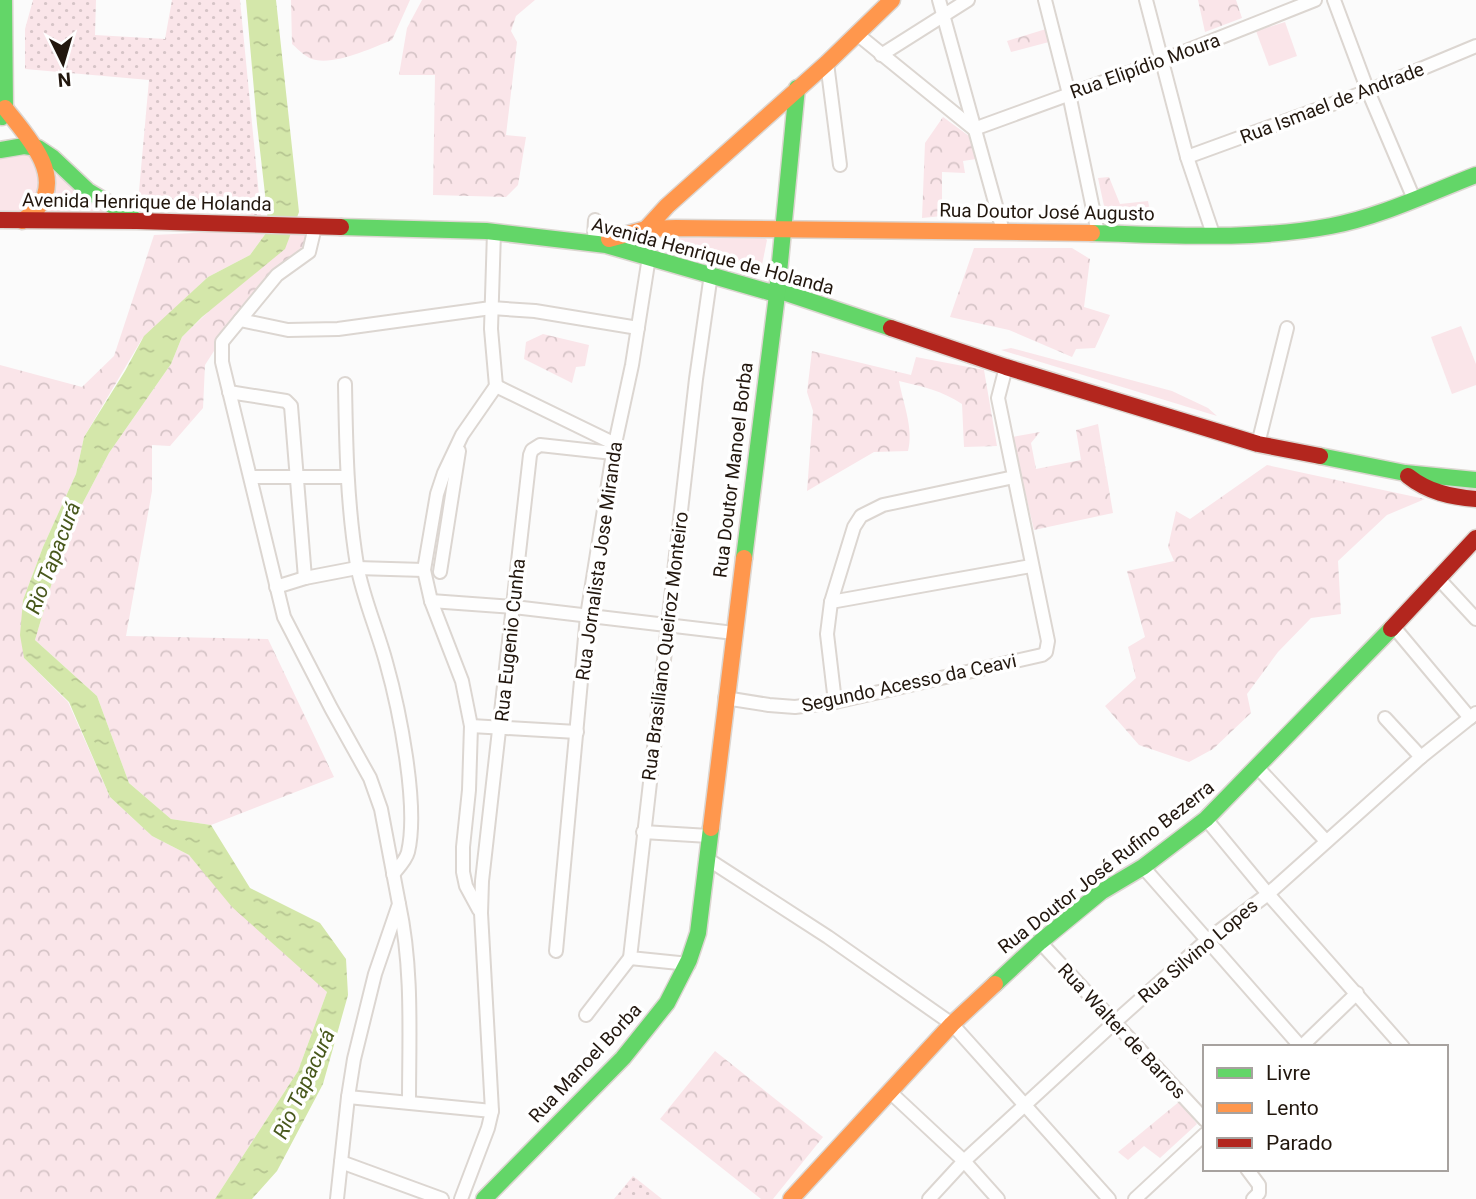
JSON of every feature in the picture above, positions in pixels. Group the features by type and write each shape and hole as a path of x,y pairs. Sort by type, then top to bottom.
{"main road":[{"path":"4,0 3,115 75,181 100,200 137,221"},
{"path":"646,229 667,206 827,63 892,0"},
{"name":"Rua Doutor Manoel Borba","path":"706,858 777,290 797,88"},
{"path":"0,150 37,148"},
{"path":"22,221 35,212 45,196 47,170 37,148"},
{"name":"Rua Doutor José Augusto","path":"595,230 1003,231 1249,237 1322,228 1385,210 1476,175"},
{"name":"Avenida Henrique de Holanda","path":"0,220 137,221 494,232 593,243 769,292 777,290 1006,367 1258,444 1405,473 1476,480"},
{"path":"309,226 315,220 478,222 595,230 771,285 777,290"},
{"path":"1380,467 1476,468"},
{"path":"1405,473 1420,485 1447,496 1476,499"},
{"name":"Rua Doutor José Rufino Bezerra","path":"791,1199 952,1024 1040,942 1101,892 1143,867 1206,819 1258,768 1476,538"},
{"name":"Rua Manoel Borba","path":"484,1199 647,1033 667,1004 689,964 698,933 706,858"}],"street":[{"path":"939,0 1003,231"},
{"path":"881,55 968,0"},
{"path":"1045,0 1069,94 1098,233"},
{"path":"1146,0 1187,157 1214,237"},
{"name":"Rua Elipídio Moura","path":"974,130 1161,61 1315,0"},
{"path":"1334,0 1368,91 1414,199"},
{"path":"857,34 974,130"},
{"name":"Rua Ismael de Andrade","path":"1187,157 1368,91 1476,46"},
{"path":"827,63 840,166"},
{"path":"309,226 309,252 277,275 222,342 222,362 284,617 370,778 381,809 406,934 409,1102"},
{"path":"481,913 466,886 463,872 471,726 462,681 431,601 424,570 437,494 462,435 496,386 491,329 494,232"},
{"name":"Rua Jornalista Jose Miranda","path":"556,951 587,617 649,257"},
{"name":"Rua Brasiliano Queiroz Monteiro","path":"630,958 696,380 711,275"},
{"path":"240,320 288,330 338,328 491,308 638,328"},
{"path":"1258,444 1287,328"},
{"path":"831,602 1031,566 998,398 1006,367"},
{"path":"345,384 346,477 358,568 387,663 405,751 410,797 409,850 406,859 393,874"},
{"path":"496,386 614,448"},
{"path":"229,392 286,401 289,404 305,578"},
{"path":"440,572 462,435"},
{"name":"Rua Eugenio Cunha","path":"492,1111 481,913 484,849 532,450 540,445 614,448"},
{"path":"251,477 346,477"},
{"path":"835,702 827,634 831,602 854,527 861,516 870,509 883,505 1014,477"},
{"name":"Segundo Acesso da Ceavi","path":"725,698 796,707 835,702 1042,655 1048,648 1048,641 1031,566"},
{"path":"276,587 305,578 358,568 424,570"},
{"path":"1438,578 1476,619"},
{"path":"431,601 514,607 734,633"},
{"path":"1393,626 1473,715"},
{"name":"Rua Silvino Lopes","path":"929,1199 964,1161 1206,941 1268,894 1421,757 1473,715"},
{"path":"1385,718 1421,757"},
{"path":"471,726 577,732"},
{"path":"1258,768 1326,841"},
{"path":"1206,819 1268,894 1402,1045"},
{"path":"643,832 709,836"},
{"path":"706,858 828,937 952,1024 1109,1199"},
{"path":"1143,867 1299,1045"},
{"path":"337,1199 348,1097 374,974 399,904"},
{"name":"Rua Walter de Barros","path":"1040,942 1203,1118"},
{"path":"586,1016 630,958 689,964"},
{"path":"1303,1045 1357,993"},
{"path":"890,1092 964,1161 998,1199"},
{"path":"348,1097 492,1111 461,1199"},
{"path":"1135,1199 1203,1136"},
{"path":"341,1162 442,1199"},
{"path":"1248,1171 1259,1185 1259,1193 1253,1199"}],"green space":[{"path":"33,0 96,0 95,35 165,39 172,0 240,0 261,216 138,202 149,80 25,69 25,29"},
{"path":"291,0 410,0 392,40 355,54 325,61 309,58 292,44"},
{"path":"422,0 535,0 516,16 511,31 517,42 506,135 526,137 518,185 506,197 433,195 435,75 399,75 407,28"},
{"path":"1198,0 1236,0 1242,18 1205,32"},
{"path":"1285,22 1297,56 1269,66 1256,31"},
{"path":"1046,29 1049,42 1011,52 1007,41"},
{"path":"943,117 969,136 976,159 963,161 965,173 942,172 942,216 922,218 925,143"},
{"path":"25,151 42,173 30,211 0,217 0,153"},
{"path":"50,171 123,218 30,218"},
{"path":"1109,177 1120,204 1148,201 1151,216 1106,215 1098,178"},
{"path":"269,229 250,255 208,277 142,339 84,437 76,474 43,547 23,600 24,658 68,702 110,797 152,836 189,855 327,992 298,1071 215,1199 0,1199 0,365 82,387 114,356 154,235"},
{"path":"294,229 312,229 308,251 221,340 205,365 203,408 170,446 152,445 152,491 126,636 268,639 334,777 211,825 171,819 129,783 97,696 35,640 66,535 109,453 171,364 182,337"},
{"path":"764,237 767,240 761,270 667,247 664,244 667,238"},
{"path":"974,248 1072,248 1090,259 1084,307 1110,315 1095,348 1076,349 1072,357 1009,330 950,317"},
{"path":"1461,326 1476,364 1476,385 1452,394 1431,337"},
{"path":"543,334 589,345 585,366 576,367 572,383 524,359 526,342"},
{"path":"1011,348 1172,391 1208,408 1217,416 1001,350"},
{"path":"812,351 911,375 916,357 984,370 997,446 964,447 962,404 940,392 899,381 909,425 908,451 874,452 807,491 813,411 807,392"},
{"path":"1098,424 1113,513 1034,530 1012,437 1040,432 1031,443 1036,469 1081,460 1076,430"},
{"path":"1267,465 1425,499 1387,515 1338,561 1341,614 1311,618 1278,652 1247,694 1251,713 1213,749 1189,762 1139,745 1105,706 1136,678 1128,647 1145,637 1127,571 1174,561 1168,547 1176,511 1190,519"},
{"path":"715,1051 823,1137 773,1199 761,1199 660,1119"},
{"path":"1180,1101 1197,1124 1160,1158 1144,1146 1128,1160 1118,1152"},
{"path":"633,1176 662,1199 614,1199"}],"water":[{"name":"Rio Tapacurá","path":"246,0 276,0 299,212 285,249 202,317 182,337 171,364 109,453 66,535 35,640 97,696 129,783 171,819 211,825 250,888 320,923 346,959 348,995 323,1084 277,1171 252,1199 215,1199 298,1071 327,992 232,907 189,855 152,836 110,797 69,702 24,658 20,635 23,600 43,547 76,474 84,437 144,336 208,277 250,255 269,229"}],"traffic: fast":[{"path":"2,117 5,108 4,0"},
{"path":"744,558 776,303 797,88"},
{"path":"0,150 24,146 38,148 53,158 88,191 133,218"},
{"path":"1092,233 1212,236 1301,231 1368,217 1476,175"},
{"path":"341,227 486,231 606,245 769,292 777,290 891,328"},
{"path":"1320,456 1405,473 1476,480"},
{"path":"995,984 1040,942 1101,892 1143,867 1206,819 1391,629"},
{"path":"484,1199 623,1058 667,1003 689,960 698,933 711,828"}],"traffic: slow":[{"path":"646,229 667,206 827,63 892,0"},
{"path":"5,108 31,141 44,167 47,180 39,206 22,221"},
{"path":"609,239 646,229 676,228 1092,233"},
{"path":"711,828 744,558"},
{"path":"791,1199 952,1024 995,984"}],"traffic: jam":[{"path":"0,220 341,227"},
{"path":"891,328 1006,367 1258,444 1320,456"},
{"path":"1408,476 1440,493 1476,499"},
{"path":"1391,629 1476,538"}]}
